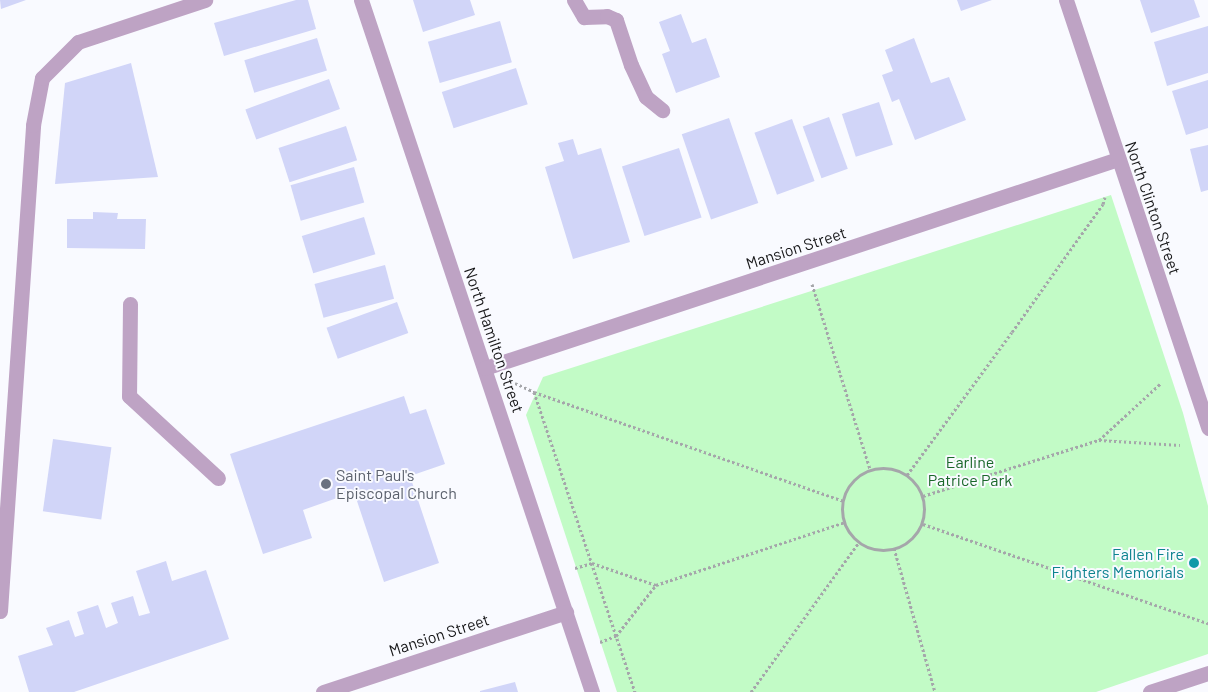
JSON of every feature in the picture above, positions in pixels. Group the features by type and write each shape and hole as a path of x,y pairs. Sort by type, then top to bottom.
{"street":[{"path":"0,611 33,125 42,78 78,42 205,0"},
{"name":"North Hamilton Street","path":"361,0 592,692"},
{"path":"574,0 584,17 607,16 616,20 631,65 646,97 662,110"},
{"name":"North Clinton Street","path":"1066,0 1118,159 1204,401 1208,428"},
{"name":"Mansion Street","path":"485,368 806,264 1118,159"},
{"path":"130,304 129,396 218,478"},
{"name":"Mansion Street","path":"324,692 566,612"},
{"path":"1150,692 1208,673"}],"path":[{"path":"907,475 1097,212 1106,195"},
{"path":"806,264 870,469"},
{"path":"485,368 534,392 843,500"},
{"path":"1099,440 1160,384"},
{"path":"534,392 635,692"},
{"path":"923,496 1099,440 1180,445"},
{"path":"888,468 907,475 917,485 923,496 925,506 922,524 907,542 894,548 883,550 871,548 859,542 852,535 845,522 843,500 851,483 870,469 888,468"},
{"path":"616,636 656,585 845,522"},
{"path":"922,524 1208,624"},
{"path":"751,692 859,542"},
{"path":"894,548 935,692"},
{"path":"592,563 656,585"}],"green space":[{"name":"Earline Patrice Park","path":"1111,195 1183,413 1208,506 1208,654 1096,692 617,692 526,415 543,377"}],"building":[{"path":"0,0 26,0 1,9"},
{"path":"296,0 308,0 316,29 224,56 214,23"},
{"path":"413,0 470,0 475,15 423,32"},
{"path":"957,0 992,0 961,11"},
{"path":"1140,0 1194,0 1200,17 1151,33"},
{"path":"681,14 692,43 706,38 720,77 676,93 662,54 670,51 659,22"},
{"path":"500,21 512,62 440,83 428,42"},
{"path":"1208,26 1208,73 1167,86 1154,42"},
{"path":"317,38 327,71 254,93 244,60"},
{"path":"914,38 931,83 949,77 966,120 915,140 899,99 892,102 882,75 893,71 885,50"},
{"path":"131,63 158,177 55,184 65,83"},
{"path":"516,68 528,104 454,128 442,92"},
{"path":"329,79 340,109 256,140 245,109"},
{"path":"1208,80 1208,128 1186,135 1172,91"},
{"path":"879,102 893,145 856,157 842,114"},
{"path":"829,117 848,169 821,178 803,127"},
{"path":"729,118 758,203 711,219 682,134"},
{"path":"792,119 815,181 777,195 754,133"},
{"path":"346,126 357,160 290,182 278,148"},
{"path":"573,139 578,155 601,148 630,242 573,259 545,167 564,161 558,143"},
{"path":"1208,145 1208,190 1201,192 1190,149"},
{"path":"679,148 702,217 644,236 622,167"},
{"path":"354,167 364,203 301,221 291,185"},
{"path":"93,212 118,213 117,219 146,219 145,249 67,248 67,219 93,219"},
{"path":"364,217 375,254 313,273 302,236"},
{"path":"385,265 394,299 324,318 314,284"},
{"path":"397,302 408,333 338,359 327,328"},
{"name":"Saint Paul's Episcopal Church","path":"404,396 410,414 426,409 445,464 410,476 439,563 384,582 354,492 303,510 312,538 263,554 230,454"},
{"path":"53,439 111,447 101,520 43,511"},
{"path":"166,561 172,581 206,570 229,639 74,692 29,692 18,656 53,645 46,628 69,620 75,637 84,634 77,612 98,605 106,628 118,623 111,603 133,596 139,616 150,613 136,571"},
{"path":"515,682 518,692 480,692 480,691"}],"place":[{"name":"Saint Paul's Episcopal Church","path":"326,484"},
{"name":"Fallen Fire Fighters Memorials","path":"1194,563"}]}
